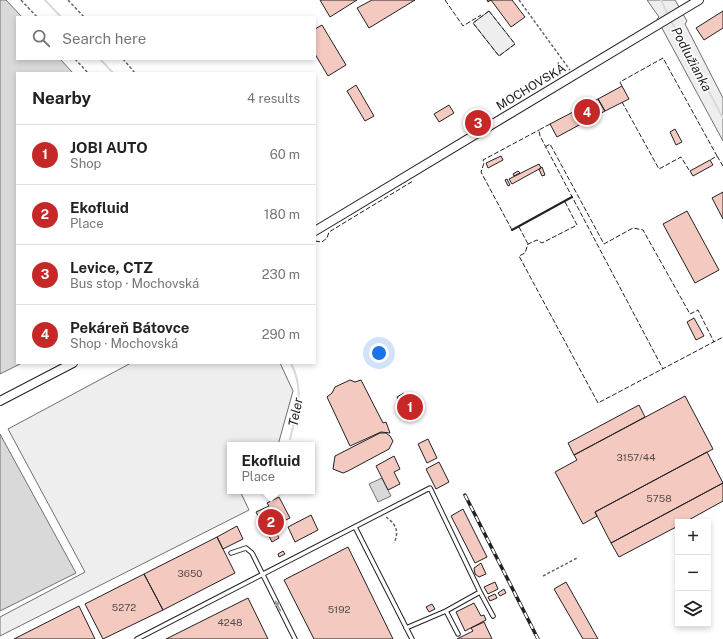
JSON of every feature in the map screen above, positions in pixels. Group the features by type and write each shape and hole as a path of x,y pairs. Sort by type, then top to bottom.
{"street":[{"name":"MOCHOVSKÁ","path":"316,230 698,0"},
{"path":"0,401 71,364"}],"lane":[{"path":"137,639 430,488 493,616"},
{"path":"355,527 412,639"},
{"path":"231,552 246,548 252,553 295,639"},
{"path":"406,628 446,611 480,592"},
{"path":"446,611 458,634"}],"path":[{"path":"21,0 36,16"},
{"path":"68,0 83,16"},
{"path":"519,0 573,75"},
{"path":"76,60 87,72"},
{"path":"124,60 134,72"},
{"path":"382,513 396,526 398,534 394,543"},
{"path":"543,576 577,558"}],"shaded area":[{"path":"0,0 6,0 21,16 16,16 16,60 61,60 72,72 16,72 16,364 20,364 0,374"},
{"path":"647,0 675,0 687,21 685,24 723,98 723,141 657,19 659,17"},
{"path":"489,11 515,44 499,56 473,23"},
{"path":"129,364 280,364 293,391 279,442 227,442 227,494 241,494 249,510 0,636 0,617 85,572 8,429"},
{"path":"0,434 76,573 0,611"},
{"path":"382,478 391,496 378,502 369,484"}],"building":[{"path":"320,0 357,0 330,17"},
{"path":"372,0 415,0 369,28 357,8"},
{"path":"491,0 512,0 525,17 511,27"},
{"path":"723,11 723,28 704,40 696,28"},
{"path":"322,25 346,65 328,76 316,56 316,28"},
{"path":"356,85 374,116 365,121 347,91"},
{"path":"622,86 629,99 605,111 598,99"},
{"path":"598,99 605,111 557,137 550,124"},
{"path":"449,105 454,113 439,122 434,114"},
{"path":"675,129 682,142 676,145 670,132"},
{"path":"501,156 503,160 488,168 486,163"},
{"path":"710,160 713,165 693,176 690,171"},
{"path":"539,164 541,168 512,184 509,179"},
{"path":"542,167 545,175 542,176 539,169"},
{"path":"518,171 520,173 514,176 513,174"},
{"path":"507,179 510,185 508,186 505,180"},
{"path":"723,192 723,219 712,198"},
{"path":"687,211 719,270 695,283 663,224"},
{"path":"694,318 704,336 696,340 687,322"},
{"path":"350,380 355,382 361,380 383,423 386,422 390,433 381,432 350,446 327,397 332,393 335,387"},
{"path":"404,393 416,417 409,421 397,397"},
{"path":"685,396 713,449 595,512 597,516 583,524 555,472 577,460 574,455"},
{"path":"639,405 645,417 574,455 568,443"},
{"path":"380,433 386,433 393,441 389,449 343,473 333,469 335,456"},
{"path":"428,439 437,458 427,463 418,444"},
{"path":"707,452 723,483 611,543 595,512"},
{"path":"394,456 400,469 394,472 400,484 388,490 376,466"},
{"path":"439,462 449,482 436,489 426,469"},
{"path":"723,483 723,501 690,519 675,519 675,528 619,557 611,543"},
{"path":"279,497 290,518 273,526 279,538 272,542 256,512 269,506 267,503"},
{"path":"463,509 487,557 475,563 451,516"},
{"path":"311,515 318,530 295,542 288,527"},
{"path":"237,526 243,539 223,549 217,537"},
{"path":"217,537 235,573 163,610 144,574"},
{"path":"348,547 393,639 314,639 284,580"},
{"path":"283,551 285,554 279,557 278,554"},
{"path":"481,563 486,574 479,577 475,574 474,568"},
{"path":"144,574 163,610 103,639 85,604"},
{"path":"495,582 498,589 488,594 484,587"},
{"path":"566,582 598,639 583,639 554,589"},
{"path":"504,589 506,593 500,596 498,593"},
{"path":"495,594 497,598 490,601 488,597"},
{"path":"248,598 268,639 166,639"},
{"path":"474,603 481,616 484,615 486,620 465,631 456,612"},
{"path":"432,604 435,609 429,612 426,607"},
{"path":"79,606 95,639 14,639"},
{"path":"484,622 492,639 457,639 473,631 471,628"}],"waterway":[{"name":"Teler","path":"45,0 60,16"},
{"name":"Podlužianka","path":"661,0 668,15"},
{"name":"Podlužianka","path":"670,19 723,118"},
{"name":"Teler","path":"101,60 112,72"},
{"name":"Teler","path":"290,439 297,410 299,392 298,383 291,364"}],"railway":[{"path":"465,495 538,639"}],"fence":[{"path":"445,0 463,26 481,15"},
{"path":"489,11 515,44 499,56 473,23 489,11"},
{"path":"622,86 620,82 663,58 717,156 710,160"},
{"path":"622,102 659,169 681,157 689,170"},
{"path":"550,124 539,130 540,136 663,369"},
{"path":"512,230 481,172 484,163 483,160 539,130"},
{"path":"545,147 550,144 604,244 633,228 643,230 690,314 698,310 714,342"},
{"path":"717,156 723,166"},
{"path":"316,241 322,242 327,238 329,232 413,181"},
{"path":"565,202 577,225 542,243 537,240 528,244 525,253 519,256 598,403 723,337"},
{"path":"519,227 528,244"}],"wall":[{"path":"512,230 572,197"}],"place":[{"name":"Pekáreň Bátovce","path":"587,112"},
{"name":"Levice, CTZ","path":"478,123"},
{"name":"JOBI AUTO","path":"410,407"},
{"name":"Ekofluid","path":"271,522"}]}
